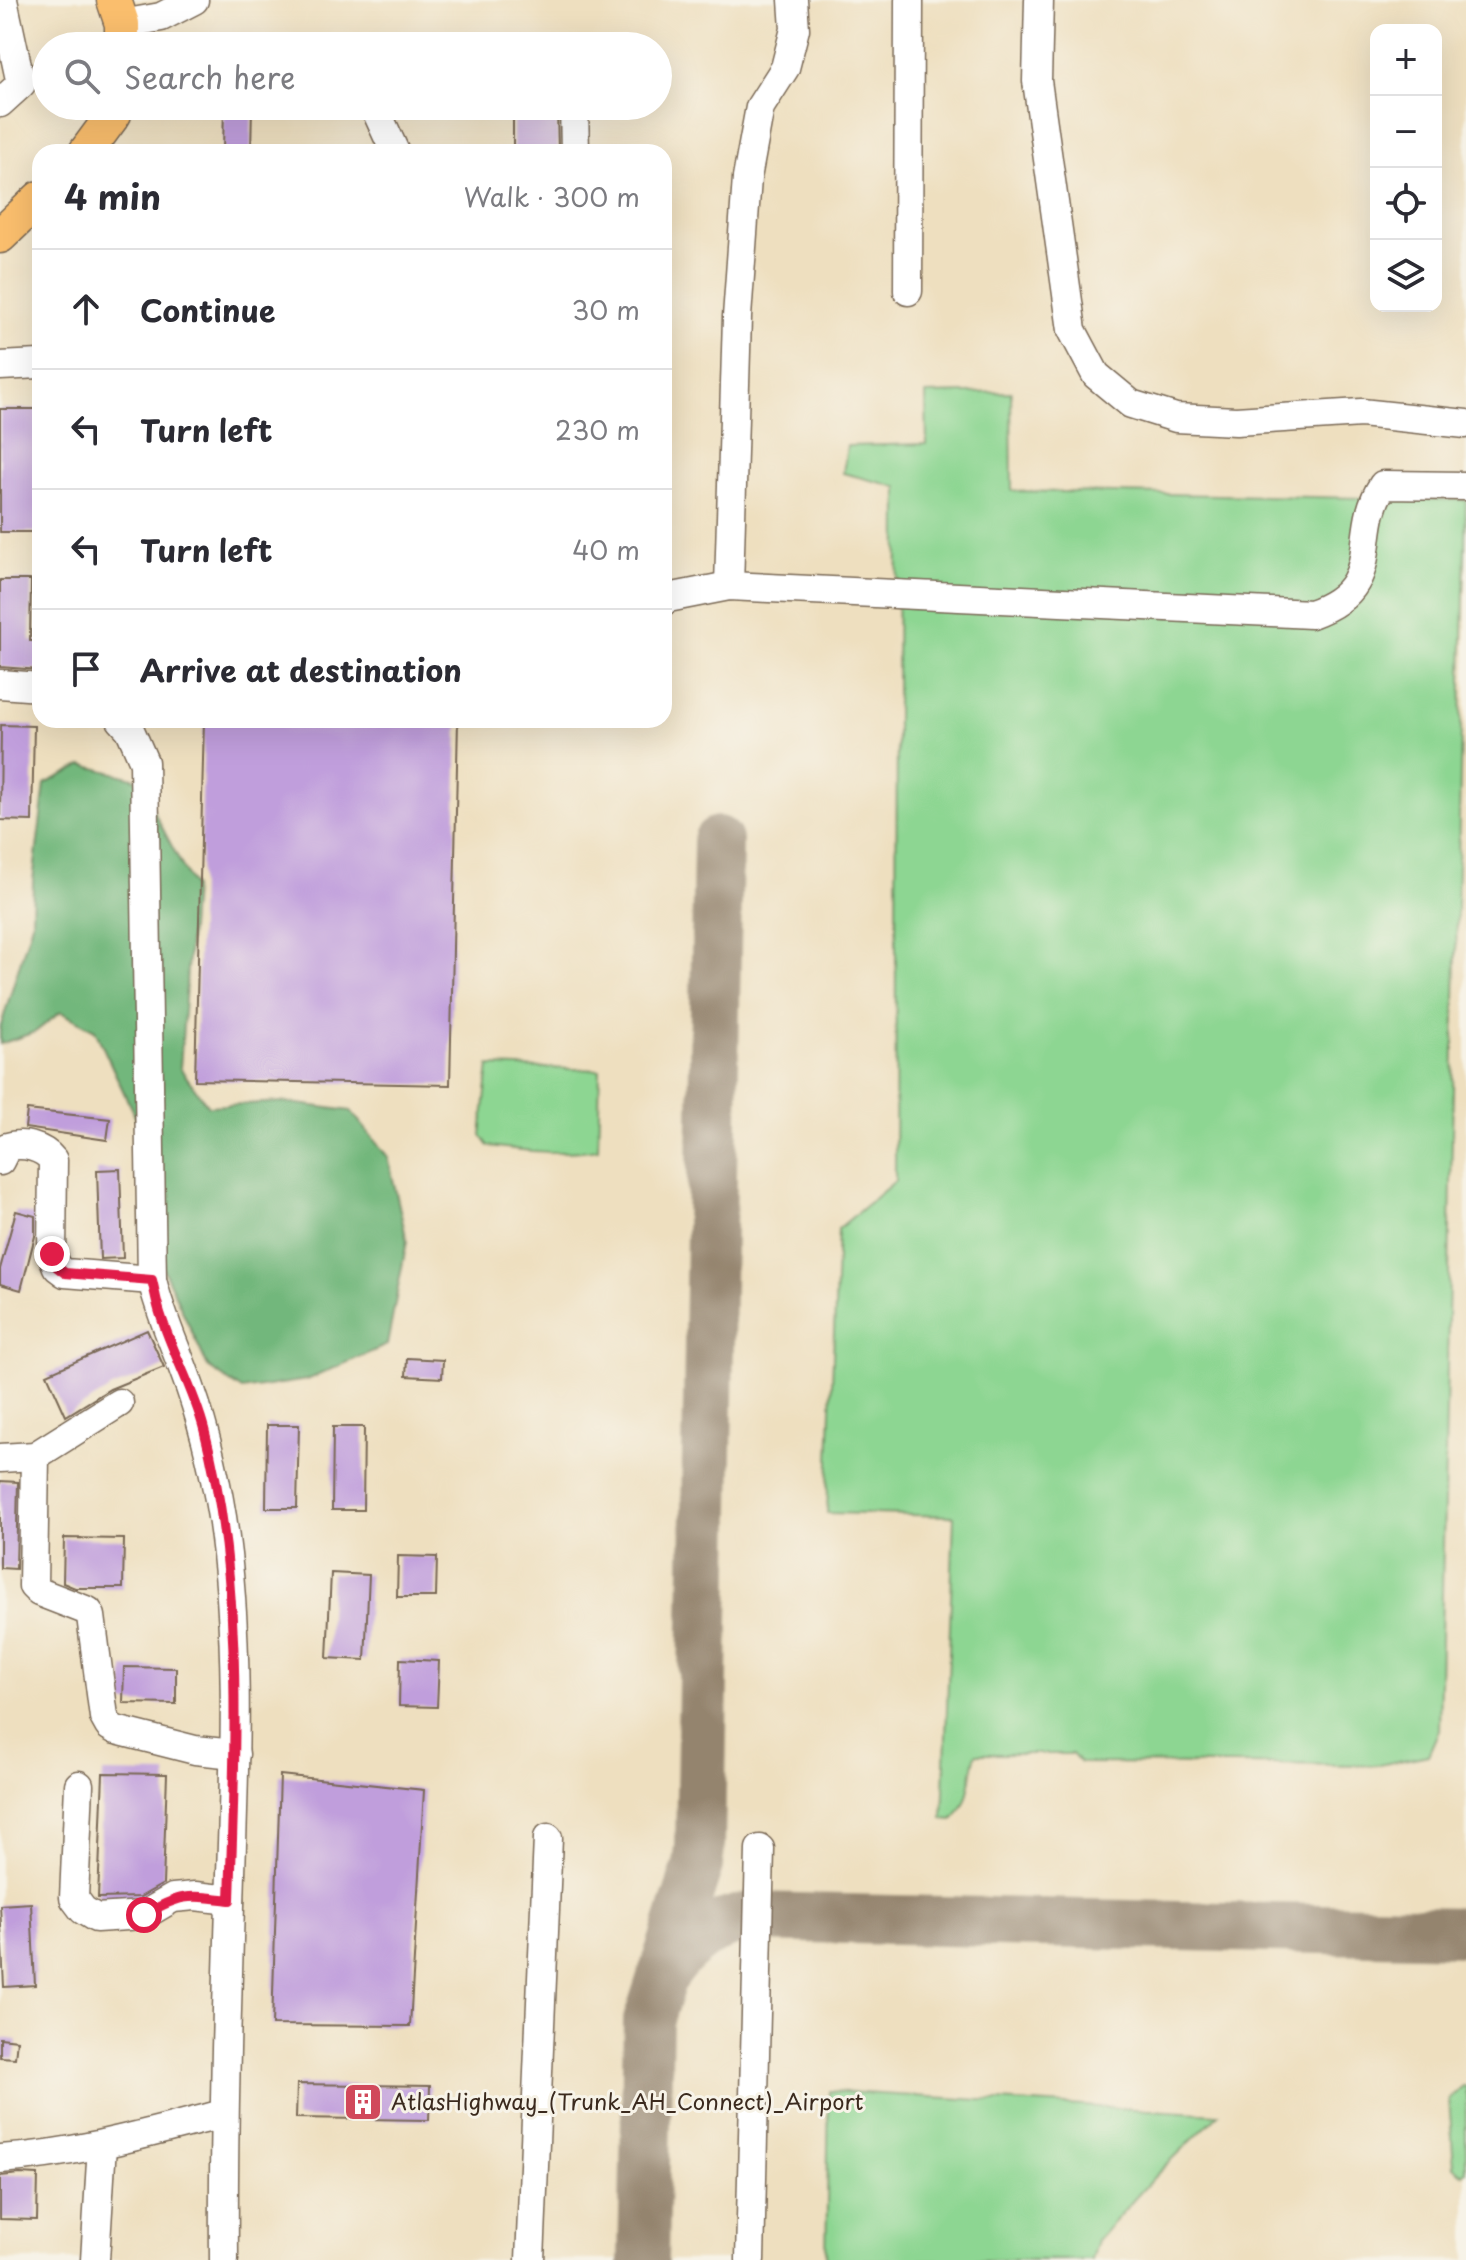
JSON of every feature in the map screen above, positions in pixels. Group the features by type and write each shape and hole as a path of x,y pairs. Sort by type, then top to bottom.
{"main road":[{"path":"92,144 110,120"},
{"path":"0,236 32,206"}],"lane":[{"path":"0,103 21,84 3,0"},
{"path":"119,23 161,17 194,0"},
{"path":"729,586 737,317 747,178 760,107 785,68 795,29 793,0"},
{"path":"908,291 909,0"},
{"path":"1039,0 1037,81 1072,330 1096,375 1131,404 1176,418 1236,421 1361,413 1466,424"},
{"path":"380,120 391,144"},
{"path":"574,120 575,144"},
{"path":"0,366 32,364"},
{"path":"672,597 729,586 1311,614 1332,607 1356,584 1364,564 1374,498 1383,485 1466,486"},
{"path":"0,684 32,686"},
{"path":"128,728 144,762 152,1280 161,1316 204,1428 222,1518 231,1620 235,1754 223,2114 224,2260"},
{"path":"0,1161 7,1147 18,1144 46,1151 53,1160 52,1254 57,1267 65,1273 152,1280"},
{"path":"0,1458 35,1456 119,1403"},
{"path":"35,1456 33,1586 39,1592 88,1611 91,1616 104,1717 109,1726 195,1750 235,1754"},
{"path":"79,1785 74,1898 83,1910 96,1918 144,1915 173,1898 195,1896 230,1900"},
{"path":"530,2260 548,1838"},
{"path":"750,2260 760,1849"},
{"path":"0,2159 102,2145 223,2114"},
{"path":"95,2260 102,2145"}],"green space":[{"path":"1011,392 1012,491 1466,500 1439,1730 1428,1755 1379,1765 1080,1763 1072,1754 976,1754 967,1797 953,1820 943,1819 954,1516 827,1513 838,1229 895,1181 898,487 843,473 847,446 927,444 926,394"},
{"path":"83,765 137,779 193,887 180,1068 208,1106 283,1102 351,1111 388,1157 407,1241 387,1345 307,1380 242,1390 208,1367 155,1251 146,1140 95,1030 61,1012 35,1032 0,1044 0,1029 32,923 33,881 45,784"},
{"path":"489,1066 600,1070 598,1149 557,1152 489,1146 481,1135"},
{"path":"1466,2087 1466,2171 1463,2174 1454,2167 1449,2099"},
{"path":"829,2091 1219,2114 1156,2175 1097,2240 1091,2260 826,2260"}],"building":[{"path":"224,120 252,120 251,144 223,144"},
{"path":"513,120 557,120 558,144 513,144"},
{"path":"0,409 32,409 32,532 0,532"},
{"path":"0,580 31,580 32,669 0,667"},
{"path":"1,725 32,726 32,821 0,820"},
{"path":"204,728 458,728 450,1085 195,1080"},
{"path":"27,1110 110,1119 107,1140 25,1128"},
{"path":"120,1169 123,1258 100,1259 97,1170"},
{"path":"16,1211 35,1216 35,1236 21,1290 0,1284 0,1269"},
{"path":"147,1330 164,1367 110,1389 66,1416 47,1374"},
{"path":"407,1358 443,1360 442,1378 406,1376"},
{"path":"267,1425 299,1425 297,1508 266,1508"},
{"path":"333,1427 364,1427 363,1510 332,1510"},
{"path":"0,1481 18,1482 16,1569 0,1568"},
{"path":"64,1538 124,1539 123,1588 75,1588 63,1583"},
{"path":"398,1556 437,1557 436,1597 397,1597"},
{"path":"331,1573 369,1575 365,1660 327,1658"},
{"path":"400,1659 439,1661 437,1707 399,1706"},
{"path":"124,1667 176,1668 176,1704 123,1703"},
{"path":"103,1773 167,1774 163,1884 140,1897 98,1898"},
{"path":"280,1775 424,1790 410,2026 272,2025"},
{"path":"31,1903 35,1985 4,1987 0,1905"},
{"path":"0,2038 17,2040 15,2058 0,2057"},
{"name":"AtlasHighway_(Trunk_AH_Connect)_Airport","path":"297,2084 430,2086 429,2120 296,2118"},
{"path":"38,2175 37,2220 0,2219 0,2176"}],"taxiway":[{"path":"643,2260 648,2021 698,1865 700,1847 718,841"},
{"path":"665,1974 682,1953 702,1936 726,1924 751,1917 1466,1932"}],"place":[{"name":"AtlasHighway_(Trunk_AH_Connect)_Airport","path":"363,2102"}],"route":[{"path":"52,1254 57,1267 65,1273 152,1280 161,1316 204,1428 222,1518 231,1620 235,1754 230,1900 195,1896 173,1898 144,1915"}]}
